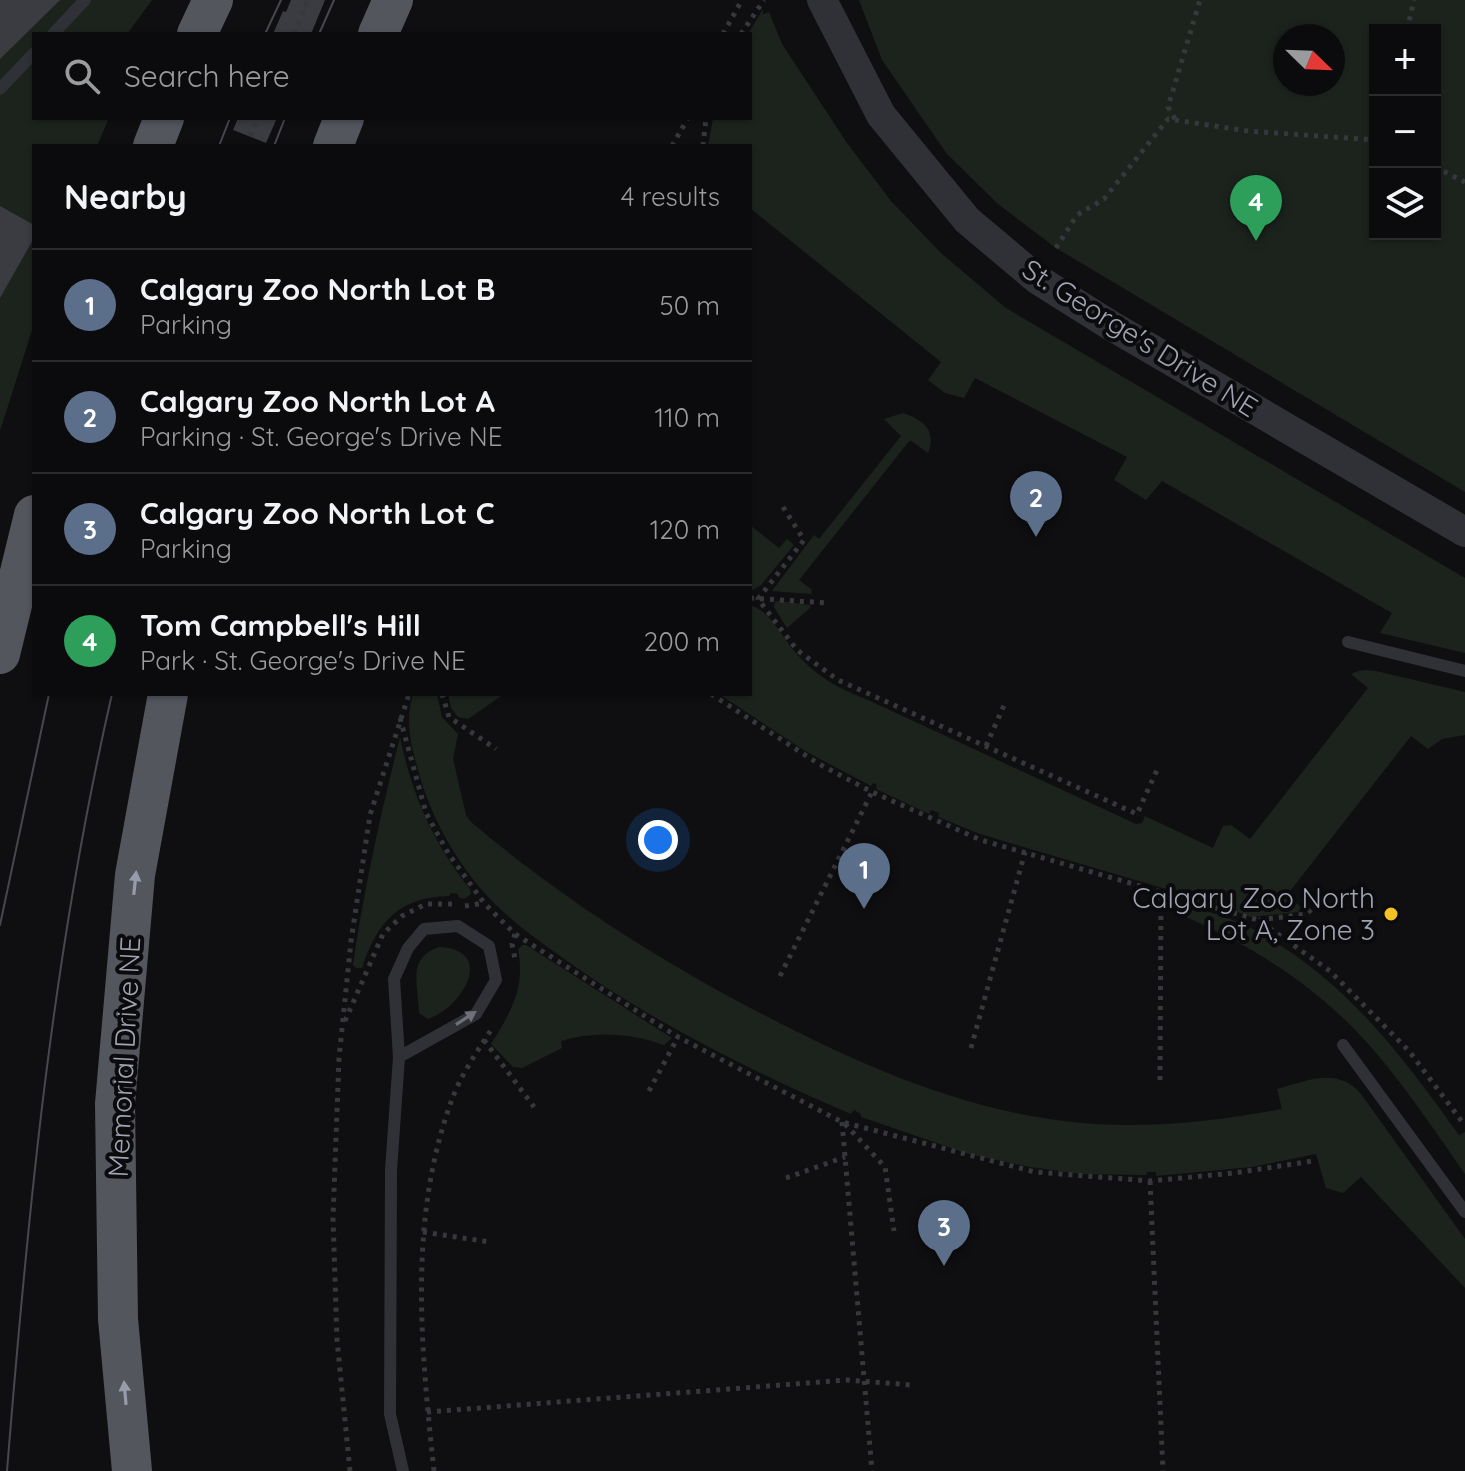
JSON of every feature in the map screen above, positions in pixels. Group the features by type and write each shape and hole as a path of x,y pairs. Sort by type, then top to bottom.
{"highway":[{"path":"198,32 213,0"},
{"path":"379,32 393,0"},
{"path":"154,144 163,120"},
{"path":"334,144 343,120"},
{"path":"0,654 32,523"},
{"name":"Memorial Drive NE","path":"132,1471 118,1319 115,1104 135,875 168,696"}],"street":[{"name":"St. George's Drive NE","path":"822,0 881,115 967,220 1025,269 1110,325 1465,532"}],"lane":[{"path":"55,32 85,0"},
{"path":"0,89 32,55"},
{"path":"1348,642 1465,671"},
{"path":"399,1057 476,1014 496,980 489,946 458,926 424,929 408,948 394,979 399,1057 391,1170 390,1414 403,1471"},
{"path":"1343,1045 1465,1212"}],"path":[{"path":"295,32 308,0"},
{"path":"724,32 742,0"},
{"path":"742,32 764,0"},
{"path":"1175,119 1168,107 1200,0"},
{"path":"1408,24 1414,0"},
{"path":"1056,248 1077,215 1104,199 1168,119 1248,131 1369,139"},
{"path":"250,136 257,120"},
{"path":"673,144 687,120"},
{"path":"703,144 706,120"},
{"path":"1437,168 1465,182"},
{"path":"758,599 804,540 783,507"},
{"path":"752,598 828,603"},
{"path":"758,599 797,650 838,680 1137,814 1157,770"},
{"path":"350,1471 337,1340 333,1218 339,1058 351,941 370,815 408,696"},
{"path":"443,696 449,717 496,749"},
{"path":"714,696 819,764 872,792 981,840 1258,920 1330,971 1409,1051 1465,1122"},
{"path":"986,746 1005,703"},
{"path":"400,718 426,813 466,879 484,903 515,934 678,1037 842,1122 1035,1172 1150,1181 1313,1161"},
{"path":"780,976 872,792"},
{"path":"971,1048 1025,852"},
{"path":"1160,1080 1161,891"},
{"path":"1258,920 1306,914 1325,898"},
{"path":"515,934 512,944 516,964"},
{"path":"434,1471 420,1304 423,1232 430,1171 452,1099 500,1016"},
{"path":"649,1091 678,1037"},
{"path":"484,1040 534,1107"},
{"path":"842,1122 872,1471"},
{"path":"842,1122 885,1167 894,1231"},
{"path":"786,1178 845,1157"},
{"path":"1150,1181 1163,1471"},
{"path":"423,1232 490,1242"},
{"path":"427,1412 847,1380 911,1385"}],"shaded area":[{"path":"0,0 152,0 128,32 32,32 32,120 108,120 98,144 32,144 32,330 0,431"},
{"path":"859,0 1465,0 1465,492 1056,248 998,204 947,154 882,60"},
{"path":"763,9 763,14 769,12 782,44 847,143 891,201 942,254 1006,308 1465,578 1465,653 1380,633 1392,613 1162,481 1146,500 1114,480 1127,457 975,378 964,398 945,393 928,380 941,362 752,210 752,144 708,144 713,120 752,120 752,32 749,32"},
{"path":"903,413 926,427 931,438 928,453 910,440 799,580 812,590 811,594 772,591 814,535 819,539 901,436 884,419"},
{"path":"752,527 779,548 787,539 794,545 761,585 753,590"},
{"path":"775,602 810,605 810,608 787,628 774,607"},
{"path":"752,606 770,619 804,662 838,686 1136,824 1142,823 1145,816 1213,848 1223,826 1231,825 1250,839 1368,688 1351,674 1354,672 1376,671 1465,692 1465,735 1442,739 1428,749 1411,736 1287,895 1301,907 1298,912 1251,917 1217,904 980,834 938,817 939,813 931,810 929,814 876,789 877,785 873,783 871,786 805,751 722,696 752,696"},
{"path":"412,696 437,696 442,717 458,734 453,759 466,815 540,877 612,927 725,994 840,1052 918,1085 1041,1118 1133,1125 1183,1123 1282,1109 1277,1089 1310,1080 1332,1078 1352,1085 1465,1239 1465,1288 1361,1177 1343,1193 1326,1188 1316,1154 1252,1167 1156,1176 1156,1172 1147,1172 1146,1175 1080,1174 1030,1167 969,1154 861,1117 854,1110 851,1114 739,1063 667,1024 540,941 506,915 476,883 458,859 430,805 410,736"},
{"path":"448,696 501,696 468,719 458,717 451,708"},
{"path":"400,737 426,818 471,894 464,899 451,893 403,907 383,925 362,968 356,968 353,965 368,879"},
{"path":"1166,899 1253,929 1316,971 1343,995 1392,1047 1459,1135 1465,1132 1465,1174 1389,1069 1340,1015 1271,962 1221,933 1167,909"},
{"path":"522,945 672,1038 664,1045 613,1035 574,1038 561,1041 562,1048 522,1068 513,1067 491,1044 515,1000 520,976 518,950"},
{"path":"439,947 457,951 467,958 470,968 462,992 441,1013 428,1019 419,1013 418,965 429,952"}],"building":[{"path":"0,0 60,0 0,59"},
{"path":"291,0 325,0 312,32 274,32 283,11 286,12"},
{"path":"237,120 276,120 266,143 233,130"},
{"path":"0,206 32,224 32,242 0,298"}],"tram line":[{"path":"266,32 281,0"},
{"path":"320,32 334,0"},
{"path":"220,144 229,120"},
{"path":"275,144 284,120"},
{"path":"0,925 49,696"},
{"path":"7,1471 34,1178 58,984 91,790 112,696"}],"place":[{"name":"Tom Campbell's Hill","path":"1256,241"},
{"name":"Calgary Zoo North Lot A","path":"1036,537"},
{"name":"Calgary Zoo North Lot B","path":"864,909"},
{"name":"Calgary Zoo North Lot A, Zone 3","path":"1391,914"},
{"name":"Calgary Zoo North Lot C","path":"944,1266"}]}
